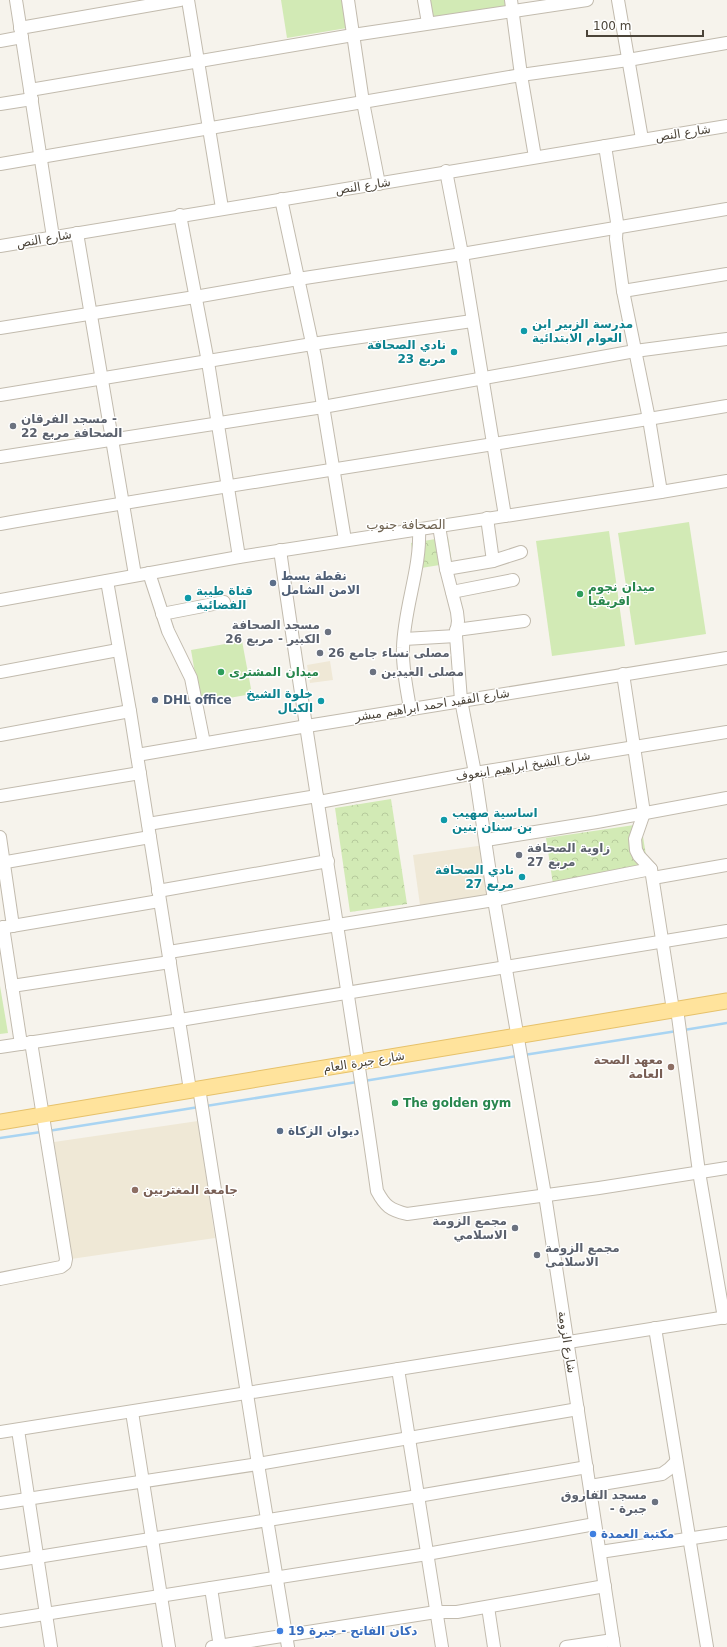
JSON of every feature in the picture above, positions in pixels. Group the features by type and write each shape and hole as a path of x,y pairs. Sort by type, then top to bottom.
{"main road":[{"name":"شارع جبرة العام","path":"0,1122 727,1001"}],"street":[{"path":"16,0 53,237"},
{"path":"0,41 21,33 180,0"},
{"path":"188,0 222,208"},
{"path":"348,0 363,102 379,184"},
{"path":"424,0 428,23"},
{"path":"0,104 31,94 197,60 428,23 512,5 587,0"},
{"path":"618,0 642,139"},
{"path":"512,5 521,75 535,157"},
{"path":"0,164 521,75 628,60 727,43"},
{"name":"شارع النص","path":"0,246 222,208 379,184 446,171 727,126"},
{"path":"605,146 617,222 616,239 623,291 649,419 661,492"},
{"path":"446,171 462,254 472,321 506,516"},
{"path":"281,199 312,344 345,540"},
{"path":"0,328 298,279 462,254 727,209"},
{"path":"180,215 208,362 239,557"},
{"path":"77,233 135,575"},
{"path":"623,291 727,274"},
{"path":"0,395 312,344 472,321"},
{"path":"0,457 323,407 635,351 727,339"},
{"path":"0,524 727,406"},
{"path":"0,600 280,550 727,481"},
{"path":"487,518 493,561"},
{"name":"شارع الزومة","path":"439,526 441,546 446,569 458,612 456,633 461,700 475,773 494,900 545,1195 614,1643"},
{"path":"410,709 404,661 404,639 409,602 420,547 419,528"},
{"path":"420,547 441,546"},
{"path":"280,550 378,1191 383,1202 394,1211 407,1214 599,1188 727,1168"},
{"path":"446,569 493,561 521,552"},
{"path":"148,573 170,635 191,678 204,743"},
{"path":"452,592 513,580"},
{"path":"107,581 130,711 180,1020 195,1089 247,1393 288,1647"},
{"path":"162,614 224,602"},
{"path":"404,639 456,633 524,621"},
{"path":"0,672 118,650"},
{"name":"شارع الفقيد احمد ابراهيم مبشر","path":"137,755 461,700 727,658"},
{"path":"0,1432 725,1317 699,1172 675,1010 662,941 652,873 636,850 635,839 644,813 623,674"},
{"path":"0,735 130,711"},
{"name":"شارع الشيخ ابراهيم ابنعوف","path":"148,824 318,799 727,732"},
{"path":"0,796 140,773"},
{"path":"486,840 727,798"},
{"path":"0,837 5,927 12,986 43,1115 66,1259 65,1264 61,1267 0,1279"},
{"path":"2,862 150,837"},
{"path":"5,927 328,861"},
{"path":"12,986 337,925 652,873 727,865"},
{"path":"0,1047 180,1020 727,931"},
{"path":"655,1328 706,1647"},
{"path":"398,1369 442,1647"},
{"path":"0,1503 258,1464 578,1409"},
{"path":"132,1412 169,1647"},
{"path":"18,1430 51,1647"},
{"path":"590,1486 662,1474 676,1462"},
{"path":"0,1563 418,1496 587,1467"},
{"path":"0,1621 427,1554 595,1524"},
{"path":"600,1552 727,1533"},
{"path":"211,1588 217,1647 436,1612 457,1612 605,1586"},
{"path":"488,1607 494,1647"},
{"path":"566,1647 614,1643"}],"shaded area":[{"path":"330,661 333,680 310,683 307,665"},
{"path":"485,845 493,894 420,905 413,855"},
{"name":"جامعة المغتربين","path":"198,1121 215,1238 71,1259 54,1142"}],"green space":[{"path":"281,0 342,0 347,28 287,38"},
{"path":"426,0 510,0 512,13 430,25"},
{"path":"689,522 706,634 635,645 618,533"},
{"name":"ميدان نجوم افريقيا","path":"609,531 625,646 552,656 536,541"},
{"path":"448,537 452,563 415,569 411,543"},
{"name":"ميدان المشترى","path":"242,641 252,694 200,703 191,650"},
{"path":"391,799 407,904 350,912 335,808"},
{"path":"641,824 648,868 553,884 546,838"},
{"path":"0,986 8,1033 0,1034"}],"waterway":[{"path":"684,1030 727,1023"},
{"path":"524,1055 677,1031"},
{"path":"364,1081 517,1056"},
{"path":"206,1106 357,1082"},
{"path":"48,1131 199,1107"},
{"path":"0,1138 41,1132"}],"place":[{"name":"مدرسة الزبير ابن العوام الابتدائية","path":"524,331"},
{"name":"نادي الصحافة مربع 23","path":"454,352"},
{"name":"مسجد الفرقان - الصحافة مربع 22","path":"13,426"},
{"name":"نقطة بسط الامن الشامل","path":"273,583"},
{"name":"ميدان نجوم افريقيا","path":"580,594"},
{"name":"قناة طيبة الفضائية","path":"188,598"},
{"name":"مسجد الصحافة الكبير - مربع 26","path":"328,632"},
{"name":"مصلى نساء جامع 26","path":"320,653"},
{"name":"ميدان المشترى","path":"221,672"},
{"name":"مصلى العيدين","path":"373,672"},
{"name":"DHL office","path":"155,700"},
{"name":"خلوة الشيخ الكيال","path":"321,701"},
{"name":"اساسية صهيب بن سنان بنين","path":"444,820"},
{"name":"زاوية الصحافة مربع 27","path":"519,855"},
{"name":"نادي الصحافة مربع 27","path":"522,877"},
{"name":"معهد الصحة العامة","path":"671,1067"},
{"name":"The golden gym","path":"395,1103"},
{"name":"ديوان الزكاة","path":"280,1131"},
{"name":"جامعة المغتربين","path":"135,1190"},
{"name":"مجمع الزومة الاسلامي","path":"515,1228"},
{"name":"مجمع الزومة الاسلامى","path":"537,1255"},
{"name":"مسجد الفاروق - جبرة","path":"655,1502"},
{"name":"مكتبة العمدة","path":"593,1534"},
{"name":"دكان الفاتح - جبرة 19","path":"280,1631"}],"district":[{"name":"الصحافة جنوب","path":"406,524"}]}
